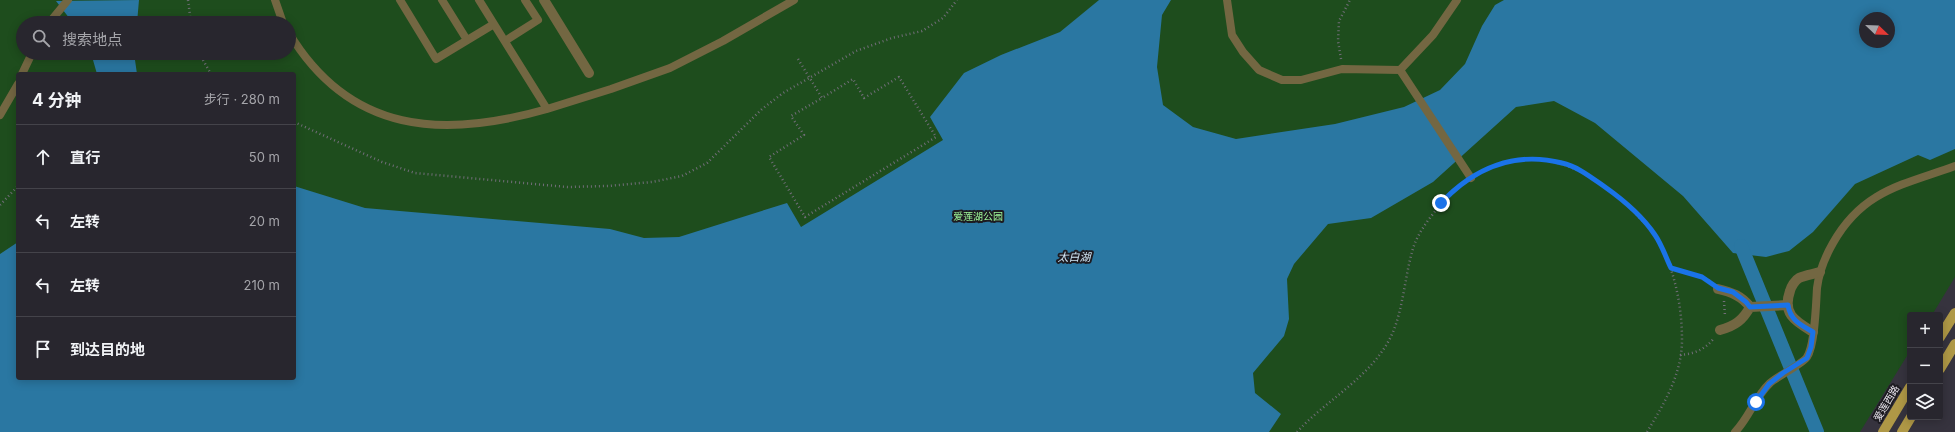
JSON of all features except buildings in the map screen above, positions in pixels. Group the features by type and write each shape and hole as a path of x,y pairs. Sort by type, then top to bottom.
{"main road":[{"path":"1943,332 1955,313"},
{"path":"1943,364 1955,344"},
{"name":"爱莲西路","path":"1883,432 1907,392"},
{"path":"1902,432 1909,420"}],"street":[{"path":"544,0 589,73"},
{"path":"1813,332 1796,322 1789,312 1787,299 1791,287 1798,279 1820,272"},
{"path":"1718,288 1733,292 1750,307"},
{"path":"1750,307 1788,305"},
{"path":"1720,330 1731,327 1743,319 1750,307"}],"lane":[{"path":"54,16 68,0"},
{"path":"275,0 281,16"},
{"path":"400,0 436,59 494,24"},
{"path":"442,0 467,40"},
{"path":"479,0 547,109"},
{"path":"505,41 538,20 525,0"},
{"path":"296,43 313,66 345,95 376,112 405,122 440,125 474,124 523,116 611,89 670,68 723,41 794,0"},
{"path":"1228,0 1232,35 1243,52 1259,70 1282,80 1301,80 1342,70 1400,70 1433,35 1457,0"},
{"path":"23,72 29,60"},
{"path":"1400,70 1472,178"},
{"path":"0,115 16,87"},
{"path":"1735,432 1744,423 1756,402 1769,384 1807,358 1811,347 1818,278 1827,253 1841,229 1854,214 1872,198 1896,186 1955,166"}],"path":[{"path":"188,0 190,16"},
{"path":"296,123 382,162 415,173 566,187 608,186 652,182 682,176 707,162 783,93 856,51 892,38 922,31 942,18 957,0"},
{"path":"1342,70 1338,42 1339,22 1350,0"},
{"path":"798,59 822,98"},
{"path":"203,60 210,72"},
{"path":"899,77 936,137 805,217 769,157 804,135 791,116 822,98 853,79 864,98 899,77"},
{"path":"1298,432 1357,380 1378,355 1393,332 1412,251 1421,231 1441,203 1456,187 1506,161 1532,158 1564,163 1591,177 1622,199 1656,235 1671,268 1680,302 1682,341 1680,355 1677,372 1666,402 1647,432"},
{"path":"0,205 16,188"},
{"path":"1671,268 1702,277 1718,288 1724,302 1726,316 1720,330 1712,341 1702,349 1692,354 1680,355"}],"green space":[{"name":"爱莲湖公园","path":"0,0 1955,0 1955,277 1934,312 1907,312 1907,356 1860,432 0,432"}],"water":[{"path":"139,0 138,16 68,16 56,1"},
{"name":"太白湖","path":"1099,0 1171,0 1162,15 1157,67 1163,105 1193,127 1236,139 1335,124 1404,107 1440,90 1465,64 1482,26 1495,5 1504,0 1955,0 1955,149 1930,160 1918,155 1855,184 1813,232 1789,251 1766,257 1733,253 1683,196 1595,123 1554,101 1516,107 1433,182 1371,218 1328,224 1294,264 1287,279 1289,319 1284,336 1253,373 1255,393 1281,414 1269,432 0,432 0,254 16,243 16,380 296,380 296,187 365,208 610,229 644,238 679,237 787,203 801,227 943,140 930,117 964,73 1001,55 1060,32"},
{"path":"93,60 135,60 137,72 96,72"}],"waterway":[{"path":"1741,246 1817,432"}],"route":[{"path":"1441,203 1456,187 1484,171 1506,161 1532,158 1564,163 1591,177 1622,199 1656,235 1671,268 1702,277 1710,281 1718,288 1733,292 1750,307 1788,305 1789,312 1796,322 1813,332 1811,347 1807,358 1769,384 1756,402"}]}
